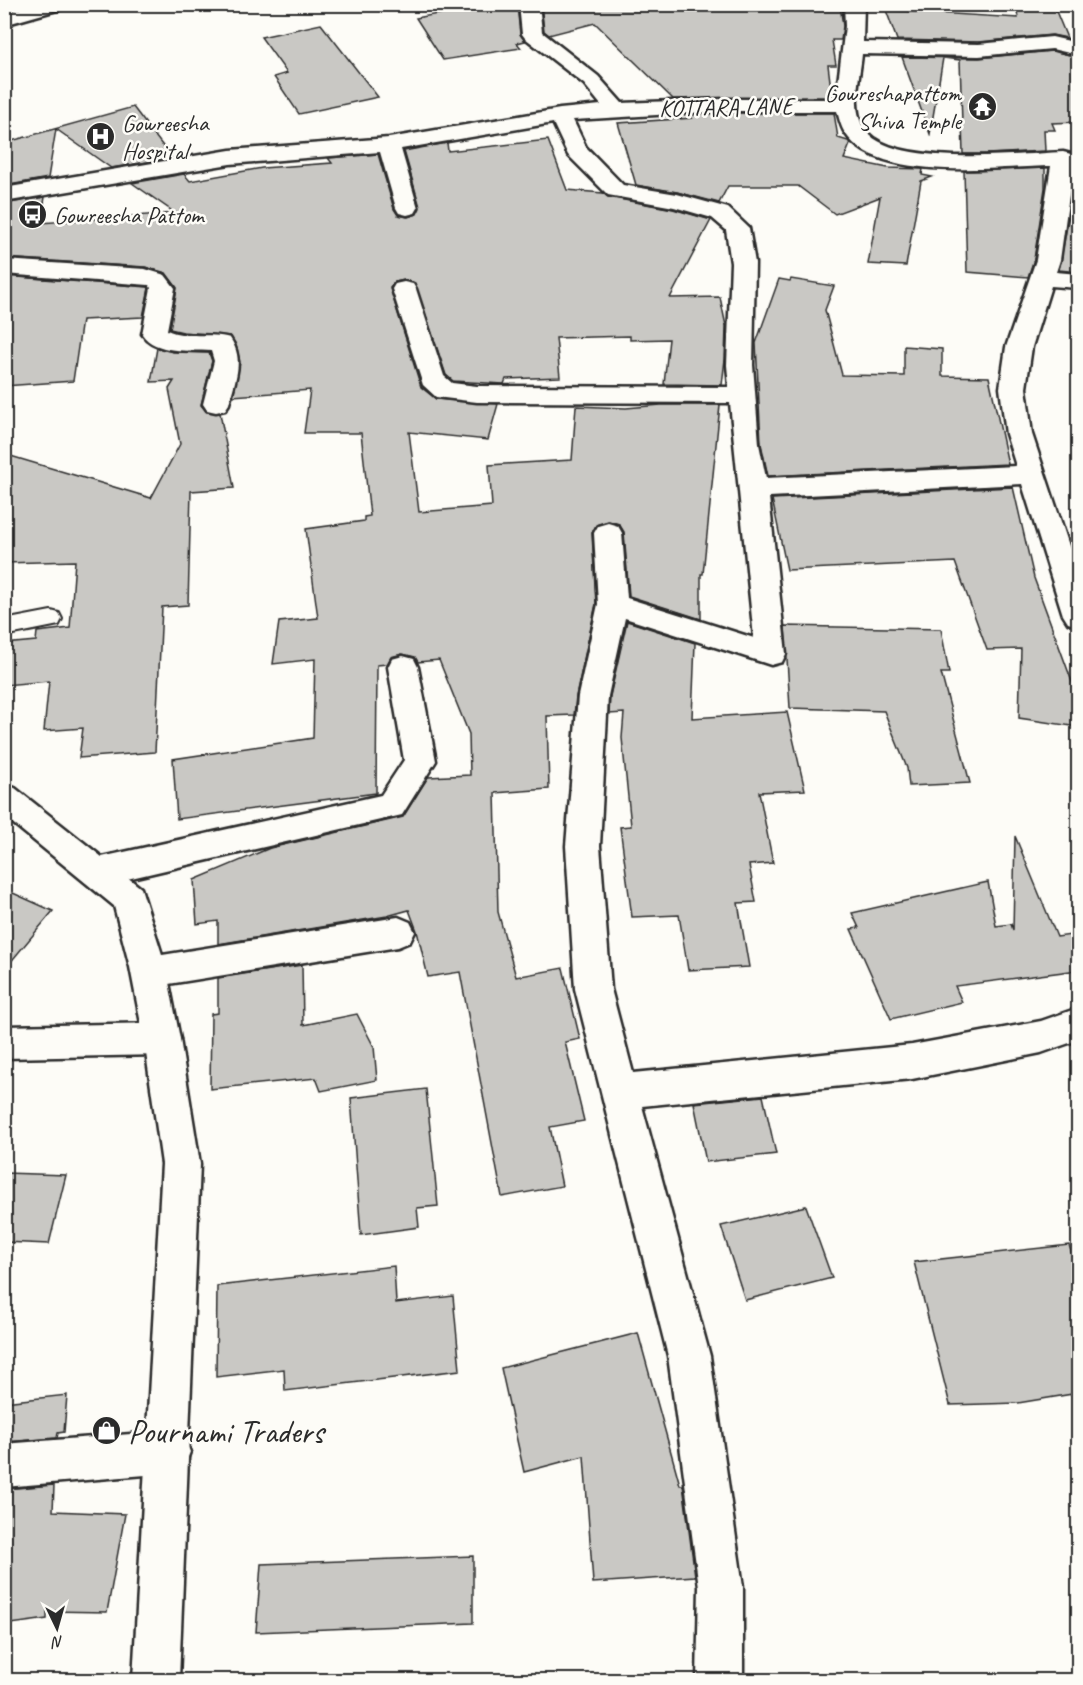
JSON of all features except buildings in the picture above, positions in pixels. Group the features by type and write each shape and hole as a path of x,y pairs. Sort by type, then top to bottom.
{"street":[{"path":"4,20 57,4"},
{"path":"530,4 532,34 591,80 616,110"},
{"path":"854,4 846,105 854,131 882,153 919,160 955,162 1071,159 1048,260 1019,347 1013,388 1020,434 1032,474 1066,536 1078,615"},
{"path":"852,48 979,50 1052,44 1078,49"},
{"name":"KOTTARA LANE","path":"4,195 230,157 389,145 560,115 723,105 846,105"},
{"path":"560,115 576,150 616,190 678,201 720,213 737,228 743,263 740,365 746,444 754,488 771,654 613,604"},
{"path":"389,145 407,208"},
{"path":"4,267 145,276 157,280 163,288 154,334 173,342 221,343 227,361 216,404"},
{"path":"1042,278 1078,281"},
{"path":"404,289 432,379 445,391 477,394 743,395"},
{"path":"754,488 1032,474"},
{"path":"608,533 613,604 593,696 583,846 593,989 689,1356 720,1587 720,1680"},
{"path":"97,872 391,806 420,761 403,667"},
{"path":"4,797 129,898 150,972 162,1039 181,1164 169,1452 156,1680"},
{"path":"150,972 398,932"},
{"path":"620,1091 912,1062 1041,1037 1078,1024"},
{"path":"4,1042 162,1039"},
{"path":"4,1466 169,1452"}],"lane":[{"path":"4,628 51,619"}],"place":[{"name":"Gowreshapattom Shiva Temple","path":"982,107"},
{"name":"Gowreesha Hospital","path":"101,137"},
{"name":"Gowreesha Pattom","path":"33,215"},
{"name":"Pournami Traders","path":"107,1431"}]}
